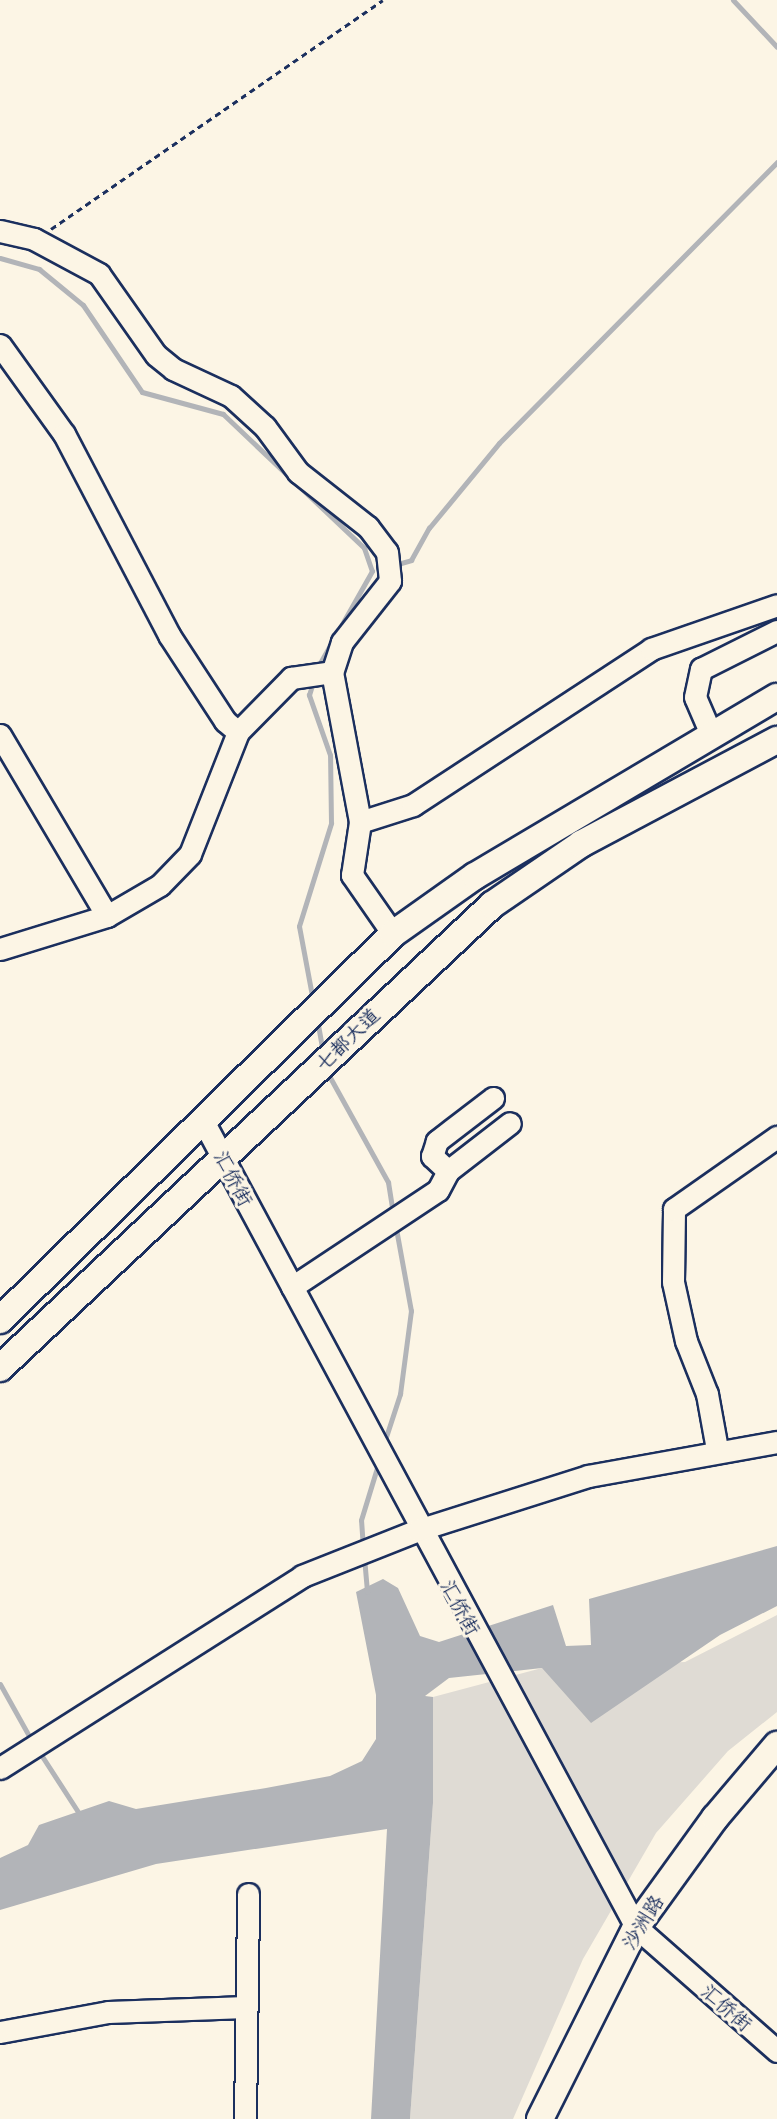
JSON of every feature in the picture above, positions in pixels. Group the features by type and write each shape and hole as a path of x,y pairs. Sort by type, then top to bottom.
{"main road":[{"path":"0,1320 366,957 393,933 476,876 711,734 777,697"},
{"path":"711,734 777,703"},
{"name":"七都大道","path":"0,1368 368,1019 492,905 581,844 733,762 777,742"},
{"name":"沙洲路","path":"540,2119 636,1927 715,1818 777,1745"}],"street":[{"path":"0,231 34,240 99,274 156,355 173,369 231,396 265,427 298,472 368,527 387,552 390,581 342,642 327,673 360,822 352,875 393,933"},
{"path":"0,345 64,434 169,635 225,721 238,732"},
{"path":"360,822 413,805 651,649 777,605"},
{"path":"711,734 695,697 700,669 777,632"},
{"path":"0,949 107,916 152,890 190,854 238,732 298,676 327,673"},
{"path":"0,735 107,916"},
{"path":"448,1171 432,1156 437,1141 493,1098"},
{"name":"汇侨街","path":"202,1119 418,1530 636,1927 777,2051"},
{"path":"292,1287 438,1190 448,1171 510,1123"},
{"path":"717,1449 707,1394 686,1341 673,1282 674,1209 777,1137"},
{"path":"0,1768 302,1576 418,1530 588,1476 717,1449 758,1448 777,1442"},
{"path":"244,2119 248,1894"},
{"path":"0,2032 108,2012 246,2007"}],"path":[{"path":"34,240 382,0"}],"shaded area":[{"path":"777,1546 777,1606 720,1635 591,1723 542,1668 449,1678 425,1696 433,1697 433,1803 410,2119 371,2119 387,1829 156,1864 0,1910 0,1858 28,1845 39,1825 109,1801 136,1809 330,1776 362,1761 376,1739 376,1695 356,1592 383,1579 398,1588 420,1636 439,1642 553,1605 566,1646 591,1645 589,1599"},
{"path":"777,1615 777,1712 728,1751 656,1833 583,1959 513,2119 410,2119 433,1803 433,1697 542,1668 685,1662"}],"waterway":[{"path":"733,0 777,47"},
{"path":"394,565 411,560 429,528 499,443 777,162"},
{"path":"0,258 39,269 83,305 142,392 223,414 364,548 372,571 316,670"},
{"path":"313,1001 299,926 331,823 330,755 309,695 314,679"},
{"path":"317,1019 323,1054"},
{"path":"327,1072 388,1182 393,1214"},
{"path":"384,1443 400,1394 411,1311 395,1223"},
{"path":"363,1548 361,1520 379,1461"},
{"path":"364,1557 367,1592"},
{"path":"0,1684 33,1743"},
{"path":"38,1750 82,1818"}]}
